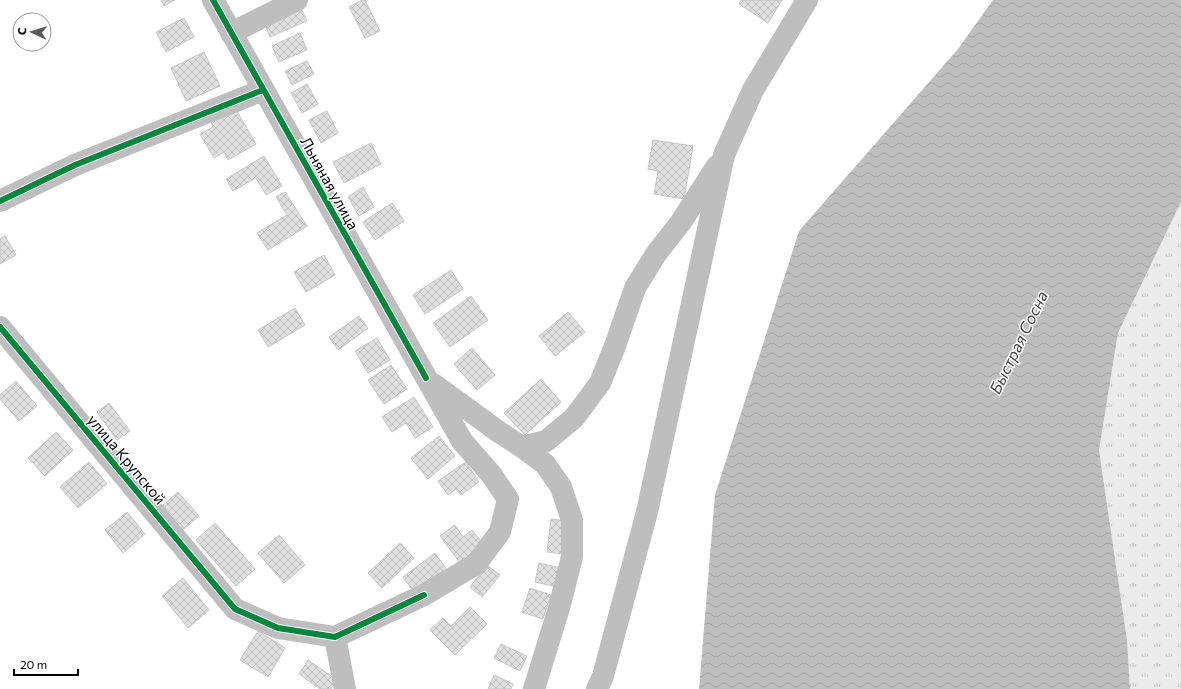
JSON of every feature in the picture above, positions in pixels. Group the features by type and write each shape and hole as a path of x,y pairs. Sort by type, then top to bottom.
{"street":[{"name":"Льняная улица","path":"213,0 462,441 491,474 508,499 500,532 476,564 424,595 335,637"},
{"path":"231,33 297,0"},
{"path":"522,447 546,441 574,418 600,383 615,346 635,288 656,254 681,222 724,155 753,90 807,0"},
{"path":"0,201 75,165 263,90"},
{"path":"600,683 647,512 724,155"},
{"name":"улица Крупской","path":"0,327 235,609 278,628 335,637"},
{"path":"426,378 498,432 545,464 561,487 572,520 572,557 559,608 534,689"},
{"path":"335,637 345,689"}],"green space":[{"path":"1181,202 1181,689 1130,689 1127,640 1099,450 1118,333"}],"water":[{"name":"Быстрая Сосна","path":"993,0 1181,0 1181,202 1118,333 1099,450 1127,640 1130,689 699,689 715,495 799,231 958,49"}],"building":[{"path":"161,0 175,0 164,6"},
{"path":"362,0 365,0 380,31 365,38 349,7"},
{"path":"741,0 782,0 768,23 739,4"},
{"path":"301,8 307,21 270,37 265,24"},
{"path":"184,18 194,37 166,52 156,32"},
{"path":"300,33 307,50 279,62 272,46"},
{"path":"204,52 220,86 186,101 171,68"},
{"path":"307,61 314,74 292,85 285,71"},
{"path":"307,84 318,104 302,113 291,93"},
{"path":"234,106 256,144 228,160 224,152 214,158 200,134 213,127 210,120"},
{"path":"327,111 338,133 321,143 309,120"},
{"path":"653,140 693,146 684,199 654,194 658,171 648,169"},
{"path":"371,143 381,164 344,183 333,162"},
{"path":"264,156 282,186 266,195 256,178 233,191 226,179"},
{"path":"363,187 374,207 359,216 348,197"},
{"path":"285,192 307,226 268,250 257,233 287,215 276,197"},
{"path":"392,203 404,221 375,240 363,222"},
{"path":"5,236 16,255 0,264 0,239"},
{"path":"324,255 335,275 306,292 294,272"},
{"path":"451,270 463,289 425,314 413,295"},
{"path":"471,296 488,320 450,347 433,323"},
{"path":"295,308 305,325 268,347 258,330"},
{"path":"568,312 585,332 555,356 539,336"},
{"path":"359,316 368,328 338,350 329,337"},
{"path":"377,338 390,360 368,373 355,351"},
{"path":"472,348 495,375 477,390 454,364"},
{"path":"391,365 407,389 384,404 368,380"},
{"path":"541,379 561,402 525,435 504,413"},
{"path":"16,381 37,406 19,421 0,399 0,395"},
{"path":"414,397 433,427 415,438 406,423 392,432 382,417"},
{"path":"109,403 130,431 117,440 97,412"},
{"path":"56,432 73,450 45,476 28,458"},
{"path":"439,436 455,456 428,479 411,458"},
{"path":"89,462 107,484 78,508 60,487"},
{"path":"466,462 479,482 461,495 456,489 448,495 438,481"},
{"path":"178,492 199,516 184,529 163,505"},
{"path":"127,512 145,534 123,553 105,530"},
{"path":"551,519 567,521 563,554 547,552"},
{"path":"215,523 255,569 236,586 196,540"},
{"path":"455,525 463,537 472,530 484,545 460,563 440,536"},
{"path":"279,535 305,565 284,583 258,553"},
{"path":"400,543 414,558 382,588 368,573"},
{"path":"435,553 447,570 415,594 403,577"},
{"path":"539,563 561,568 557,587 535,582"},
{"path":"487,565 500,575 482,597 470,587"},
{"path":"183,578 209,610 188,628 162,596"},
{"path":"530,588 551,595 543,619 522,612"},
{"path":"470,607 487,624 455,655 430,630 443,618 451,626"},
{"path":"258,631 285,648 268,677 240,660"},
{"path":"501,644 527,656 520,671 494,658"},
{"path":"308,660 337,680 331,689 320,689 299,674"},
{"path":"494,675 513,684 511,689 488,689"}],"cycle path":[{"path":"213,0 426,378"},
{"path":"0,201 75,165 263,90"},
{"path":"0,327 235,609 278,628 335,637 424,595"}]}
